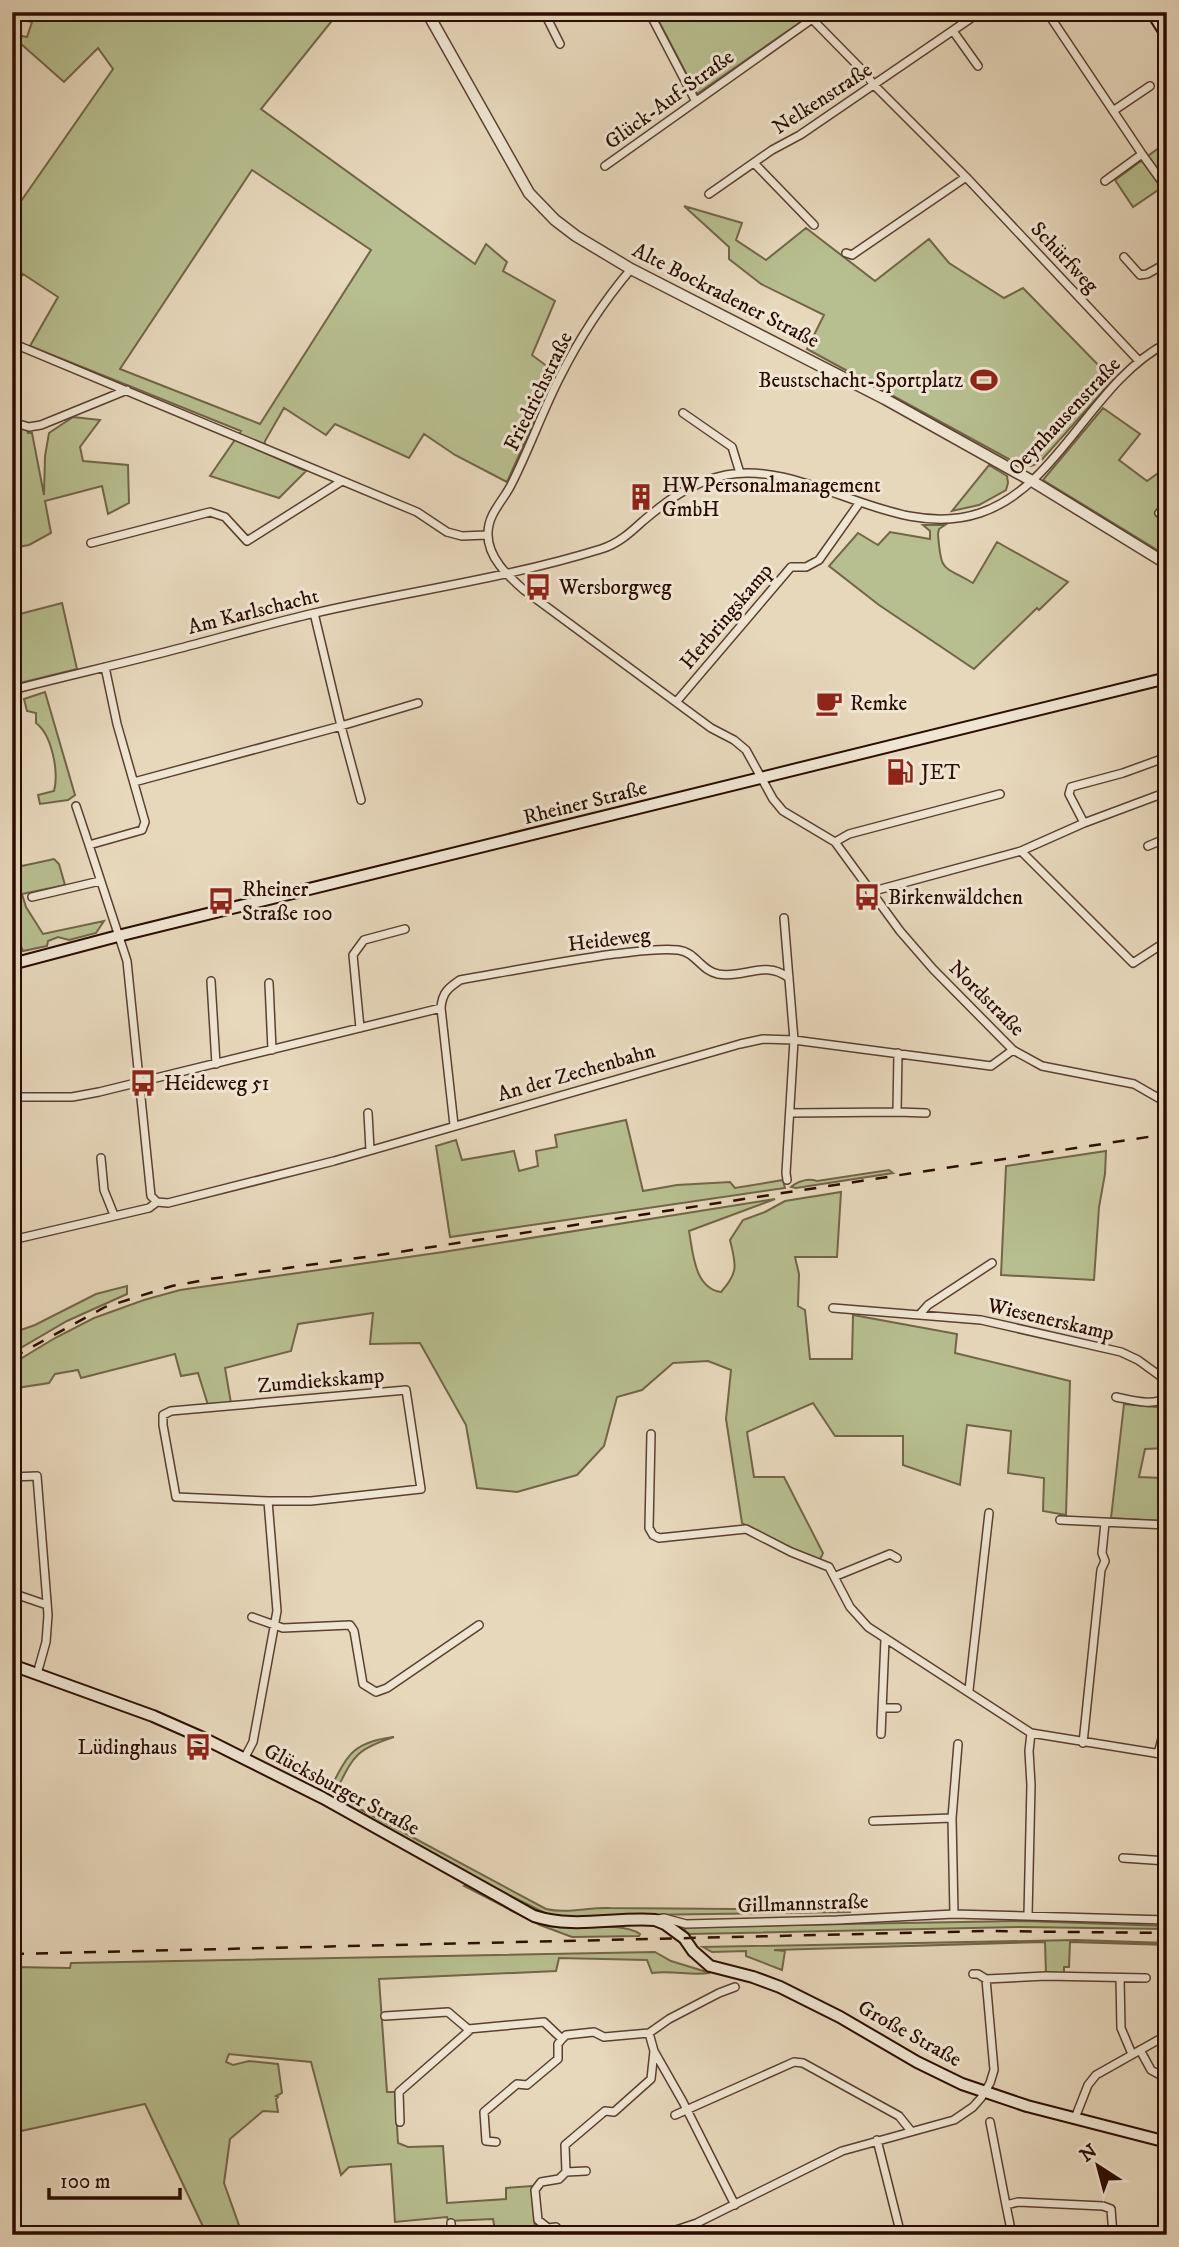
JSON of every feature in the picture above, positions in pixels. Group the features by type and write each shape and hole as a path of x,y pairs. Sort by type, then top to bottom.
{"main road":[{"path":"1152,12 1167,36"},
{"name":"Rheiner Straße","path":"12,964 1167,678"},
{"name":"Glücksburger Straße","path":"12,1665 153,1716 244,1759 323,1798 534,1916 549,1921 580,1924 655,1920"},
{"name":"Große Straße","path":"655,1920 684,1938 693,1951 710,1966 780,1987 840,2017 939,2073 984,2092 1167,2141"}],"street":[{"name":"Alte Bockradener Straße","path":"426,12 529,193 555,220 576,236 631,269 885,399 1032,481 1167,564"},
{"path":"544,12 560,44"},
{"path":"649,12 695,100"},
{"name":"Glück-Auf-Straße","path":"605,166 822,12"},
{"name":"Nelkenstraße","path":"709,194 980,12"},
{"path":"1047,12 1166,186"},
{"name":"Schürfweg","path":"811,19 966,177 1139,361"},
{"path":"953,31 978,66"},
{"path":"1113,111 1150,86"},
{"path":"1105,181 1142,154"},
{"path":"754,163 814,225"},
{"path":"846,253 852,255 966,177"},
{"path":"1124,257 1140,275 1167,263"},
{"name":"Friedrichstraße","path":"487,536 489,522 510,488 560,376 605,302 631,269"},
{"path":"12,343 416,512 447,532 462,536 487,536 495,558 505,573 524,590 711,728 734,740 746,750 762,778"},
{"name":"Oeynhausenstraße","path":"505,573 605,548 623,538 687,487 740,473 772,474 894,513 950,518 980,513 1005,501 1032,481 1095,406 1139,361 1167,343"},
{"path":"12,422 29,427 41,425 127,390"},
{"path":"683,413 732,447 740,473"},
{"path":"91,543 210,512 225,517 247,541 342,481"},
{"name":"Herbringskamp","path":"677,701 791,567 806,568 819,560 860,502"},
{"path":"1167,504 1159,513 1167,522"},
{"name":"Am Karlschacht","path":"12,690 314,613 505,573"},
{"path":"314,613 361,800"},
{"path":"89,845 142,830 144,827 117,724 106,667"},
{"path":"134,782 418,704"},
{"path":"1084,823 1069,794 1071,787 1167,757"},
{"name":"Nordstraße","path":"762,778 783,811 835,842 900,931 933,969 1013,1050 1042,1066 1135,1084 1167,1103"},
{"path":"870,892 1021,851 1084,823 1167,792"},
{"path":"835,842 849,834 1000,794"},
{"path":"76,806 127,961 149,1174 152,1196 157,1202"},
{"path":"1148,846 1167,838"},
{"path":"1021,851 1133,963 1167,941"},
{"path":"32,897 100,880"},
{"path":"784,918 794,1040 787,1180"},
{"path":"360,1028 353,955 364,940 405,929"},
{"name":"Heideweg","path":"441,1008 442,996 460,980 590,957 643,951 677,950 690,953 709,971 720,974 773,969 789,978"},
{"path":"211,981 216,1064"},
{"path":"269,983 272,1050"},
{"path":"12,1097 72,1097 141,1083 441,1008 454,1125"},
{"name":"An der Zechenbahn","path":"12,1240 149,1208 157,1202 167,1203 370,1150 763,1039 794,1040 991,1066 1013,1050"},
{"path":"897,1111 898,1053"},
{"path":"368,1113 370,1150"},
{"path":"790,1113 926,1113"},
{"path":"101,1158 104,1190 114,1215"},
{"name":"Wiesenerskamp","path":"920,1314 928,1305 992,1263"},
{"name":"Wiesenerskamp","path":"833,1308 981,1320 1121,1352 1138,1360 1167,1381"},
{"name":"Zumdiekskamp","path":"406,1390 421,1489 311,1501 268,1501 176,1497 163,1415 171,1411 406,1390"},
{"path":"1116,1397 1149,1402 1162,1401 1167,1397"},
{"path":"651,1434 649,1528 653,1535 659,1538 746,1529 791,1552 829,1567 859,1620 1031,1733 1163,1755 1167,1719"},
{"path":"12,1477 37,1476 47,1605 47,1642 37,1674"},
{"path":"244,1759 253,1742 278,1611 268,1501"},
{"path":"968,1690 989,1513"},
{"path":"1060,1520 1167,1525"},
{"path":"1083,1743 1101,1570 1105,1561 1102,1553 1105,1523"},
{"path":"836,1576 890,1554 897,1558"},
{"path":"12,1593 47,1605"},
{"path":"252,1617 283,1628 350,1625 354,1631 363,1684 376,1692 387,1688 479,1625"},
{"path":"881,1734 885,1639"},
{"path":"882,1708 897,1708"},
{"path":"1028,1915 1031,1733"},
{"path":"954,1914 952,1818 958,1745"},
{"path":"873,1821 952,1818"},
{"path":"1123,1858 1167,1861"},
{"name":"Gillmannstraße","path":"655,1920 664,1918 686,1924 954,1914 1167,1920"},
{"path":"973,1974 986,1979 1046,1976 1146,1978"},
{"path":"1120,1978 1121,2028 1136,2052 1152,2070 1167,2078"},
{"path":"661,2235 697,2223 842,2151 954,2120 973,2107 990,2083 994,2070 986,1979"},
{"path":"496,2143 486,2141 484,2112 517,2084 527,2085 558,2059 558,2044 566,2035 594,2032 604,2037 649,2033 710,1997 735,1987"},
{"path":"385,2016 448,2012 468,2029 544,2022 562,2039"},
{"path":"399,2092 472,2029"},
{"path":"649,2033 654,2051 735,2205"},
{"path":"1075,2118 1096,2075 1167,2035"},
{"path":"566,2172 565,2145 604,2111 614,2112 651,2079 654,2051"},
{"path":"675,2115 794,2062 803,2063 899,2116 911,2131"},
{"path":"390,2088 394,2087 399,2092 400,2122"},
{"path":"990,2122 1012,2235"},
{"path":"877,2140 901,2235"},
{"path":"564,2235 556,2227 548,2228 538,2220 535,2190 541,2182 559,2179 566,2172 586,2171"},
{"path":"1006,2205 1018,2202 1102,2206 1111,2209 1113,2235"},
{"path":"451,2222 452,2235"},
{"path":"697,2223 699,2235"}],"green space":[{"path":"12,12 339,12 261,109 475,264 486,244 507,262 503,271 555,301 532,355 556,373 507,482 455,455 424,434 409,458 335,424 326,435 284,408 265,441 263,452 306,471 279,498 210,476 241,431 30,346 58,297 23,274 12,290 12,214 113,69 98,48 64,82 20,43 12,54 12,20 17,35 27,37 32,22 12,18","holes":["252,170 371,250 260,424 120,369"]},
{"path":"654,12 815,12 697,94"},
{"path":"1167,142 1167,184 1133,207 1115,180"},
{"path":"684,206 742,223 736,240 766,260 806,228 875,281 929,239 949,263 1004,298 1023,288 1113,380 1039,463 1031,466 1016,463 807,349 824,315 761,284 729,259 729,247"},
{"path":"1103,408 1140,434 1119,460 1147,481 1161,471 1167,474 1167,556 1043,480"},
{"path":"73,417 100,420 80,447 83,461 128,465 129,503 108,514 102,486 45,501 51,533 29,545 12,548 12,425 32,433 44,495 45,456 49,433"},
{"path":"989,465 1007,476 1006,490 979,505 952,511"},
{"path":"923,525 945,525 939,529 938,534 942,562 949,570 973,583 997,542 1068,582 974,669 879,605 829,566 858,533 878,545 890,532 930,539 930,531"},
{"path":"62,603 77,669 12,685 12,616"},
{"path":"45,692 75,795 68,800 40,804 38,795 54,791 55,764 46,736 36,723 36,713 27,711 24,699"},
{"path":"12,852 17,867 54,859 59,864 65,885 22,894 26,907 43,934 104,921 96,933 69,940 58,937 48,941 47,946 23,951 18,940 12,942"},
{"path":"626,1120 643,1191 677,1185 730,1182 735,1188 783,1180 785,1188 450,1237 436,1146 456,1140 462,1160 514,1151 519,1171 538,1166 536,1151 557,1147 555,1135"},
{"path":"1106,1151 1094,1280 1001,1275 1006,1166"},
{"path":"889,1170 893,1173 791,1187 807,1180 817,1181"},
{"path":"841,1192 837,1257 795,1257 799,1274 798,1306 805,1310 810,1359 852,1359 853,1315 957,1334 955,1353 1070,1381 1066,1515 1043,1511 1044,1478 1008,1473 1011,1431 967,1425 960,1485 903,1465 903,1436 835,1436 813,1403 747,1432 754,1477 784,1477 823,1553 819,1562 763,1536 742,1523 726,1419 731,1370 708,1361 673,1363 642,1390 617,1397 604,1446 577,1475 517,1492 477,1488 466,1425 420,1343 370,1344 373,1313 298,1324 291,1351 225,1368 231,1403 208,1405 198,1373 181,1376 175,1354 81,1378 78,1370 55,1374 49,1383 17,1388 12,1398 12,1364 94,1318 180,1290 443,1252 775,1199 689,1231 700,1276 705,1284 721,1292 731,1279 734,1268 730,1240 743,1220 785,1201"},
{"path":"127,1286 127,1294 67,1321 12,1353 12,1333 35,1325 96,1294"},
{"path":"1124,1404 1167,1408 1167,1448 1145,1449 1139,1477 1163,1478 1161,1521 1111,1518"},
{"path":"394,1737 362,1751 351,1764 334,1795 546,1909 851,1912 639,1915 629,1918 560,1917 547,1914 495,1888 331,1796 330,1789 353,1752 369,1742"},
{"path":"467,1884 496,1902 464,1886"},
{"path":"528,1919 549,1926 609,1927 640,1934 572,1937"},
{"path":"1024,1921 1167,1926 1167,1929 1019,1927 689,1934 684,1927"},
{"path":"1076,1940 1167,1945 1070,1942 1069,1967 1064,1967 1064,1974 1046,1974 1045,1942 774,1950 785,1951 782,1970 746,1956 746,1951 712,1952 703,1947"},
{"path":"655,1952 671,1961 710,1973 652,1973 647,1960 559,1958 556,1971 379,1979 387,2092 395,2092 398,2143 408,2147 443,2146 447,2203 506,2199 506,2188 532,2186 535,2229 496,2235 493,2219 448,2221 447,2217 395,2222 391,2164 349,2167 341,2175 311,2062 229,2054 226,2062 233,2065 249,2061 278,2064 282,2093 276,2096 278,2112 263,2111 230,2139 224,2183 241,2231 239,2235 207,2235 145,2104 12,2133 12,1967 70,1968 71,1963"}],"railway":[{"path":"12,1358 105,1307 172,1286 1167,1134"},
{"path":"12,1954 987,1931 1167,1933"}],"place":[{"name":"Beustschacht-Sportplatz","path":"984,380"},
{"name":"HW Personalmanagement GmbH","path":"641,497"},
{"name":"Wersborgweg","path":"538,587"},
{"name":"Remke","path":"829,703"},
{"name":"JET","path":"900,772"},
{"name":"Birkenwäldchen","path":"867,897"},
{"name":"Rheiner Straße 100","path":"221,901"},
{"name":"Heideweg 51","path":"143,1083"},
{"name":"Lüdinghaus","path":"198,1747"}]}
